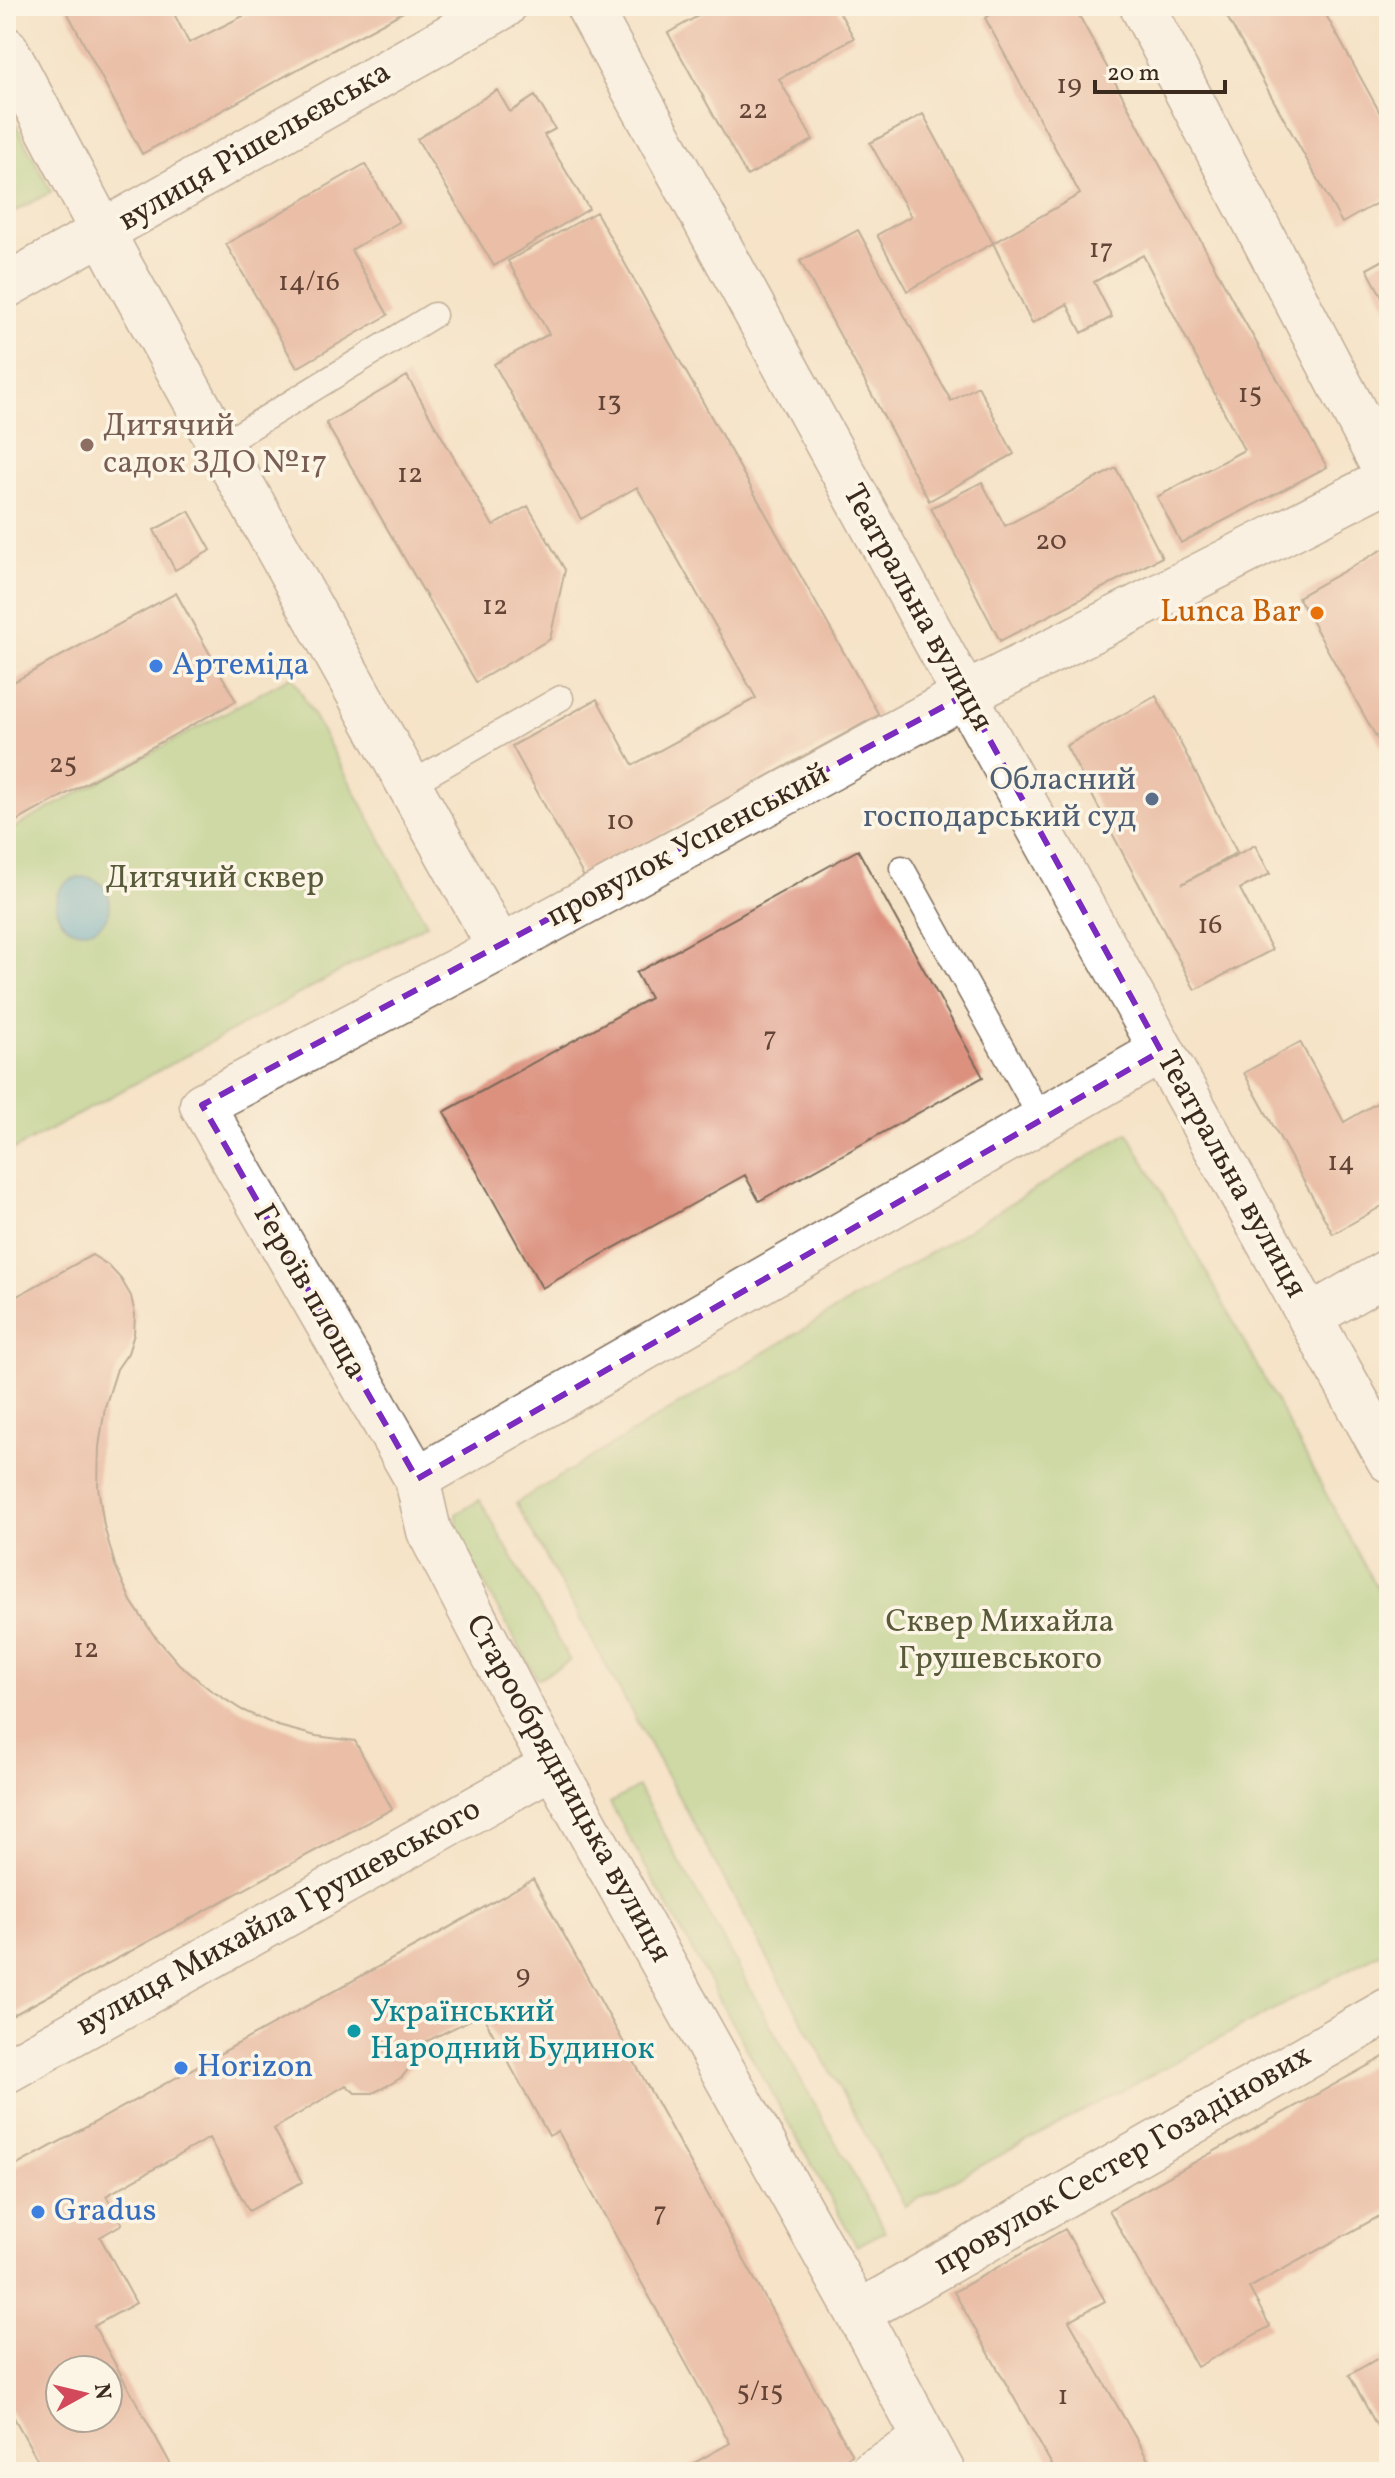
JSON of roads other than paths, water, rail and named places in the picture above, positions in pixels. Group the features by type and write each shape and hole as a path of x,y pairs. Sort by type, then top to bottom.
{"street":[{"name":"вулиця Рішельєвська","path":"6,286 504,6"},
{"name":"Театральна вулиця","path":"588,6 1389,1460"},
{"path":"1142,6 1389,478"},
{"path":"6,49 220,446 500,948"},
{"name":"провулок Успенський","path":"202,1105 500,948 965,695 1389,478"},
{"path":"417,1479 1161,1051"},
{"name":"Героїв площа","path":"202,1105 417,1479"},
{"path":"1311,1316 1389,1271"},
{"name":"Старообрядницька вулиця","path":"417,1479 429,1531 552,1766 858,2313 934,2456"},
{"name":"вулиця Михайла Грушевського","path":"6,2071 552,1766"},
{"name":"провулок Сестер Гозадінових","path":"858,2313 1389,2010"},
{"path":"872,2472 934,2456"}],"lane":[{"path":"220,446 434,315"},
{"path":"409,785 561,698"},
{"path":"902,868 1042,1120"}],"water":[{"path":"83,877 102,885 110,904 102,923 83,931 64,923 56,904 64,885"}],"place":[{"name":"Дитячий садок ЗДО №17","path":"87,445"},
{"name":"Lunca Bar","path":"1317,613"},
{"name":"Артеміда","path":"156,666"},
{"name":"Обласний господарський суд","path":"1152,799"},
{"name":"Український Народний Будинок","path":"354,2031"},
{"name":"Horizon","path":"181,2068"},
{"name":"Gradus","path":"38,2212"}],"park label":[{"name":"Дитячий сквер","path":"215,879"},
{"name":"Сквер Михайла Грушевського","path":"1000,1642"}]}
